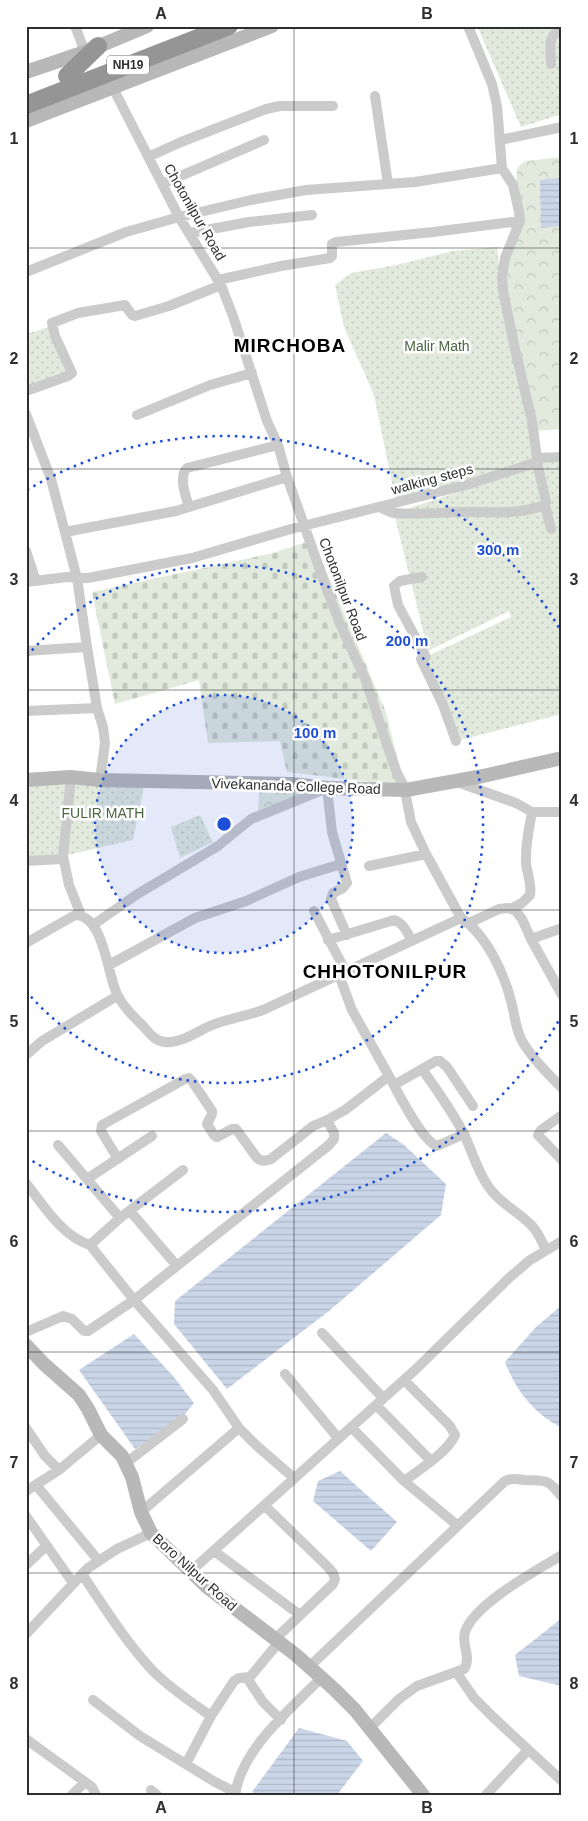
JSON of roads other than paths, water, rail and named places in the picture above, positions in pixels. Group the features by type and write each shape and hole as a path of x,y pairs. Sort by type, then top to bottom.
{"highway":[{"name":"NH19","path":"26,104 70,81 195,26"},
{"name":"NH19","path":"26,92 70,81 229,26"},
{"path":"91,49 70,81 106,90"}],"street":[{"path":"75,26 91,49"},
{"path":"26,72 91,49 147,26"},
{"path":"26,121 272,26"},
{"path":"468,26 492,84 497,106 502,168 513,185 520,220 505,258 502,277 503,291 532,421 545,505 552,529"},
{"path":"551,64 551,38 553,34 562,30"},
{"name":"Chotonilpur Road","path":"106,90 148,157 179,217 220,283 326,587 340,624 366,681 397,773 406,790 411,822 426,854 465,920 491,952 505,978 512,1003 514,1022 522,1042 562,1088"},
{"path":"375,96 388,184"},
{"path":"148,157 266,109 280,106 333,106"},
{"path":"500,140 562,127"},
{"path":"162,184 264,140"},
{"path":"26,272 126,232 251,200 306,190 415,182 502,168"},
{"path":"190,233 249,222 312,216"},
{"path":"26,391 72,373 55,336 52,323 78,313 125,305 132,315 135,316 168,306 220,283 281,266 330,258 332,256 332,244 336,242 520,220"},
{"path":"137,415 210,385 252,373"},
{"path":"26,414 51,479 77,578 86,647 105,743 100,780"},
{"path":"189,507 182,477 183,472 187,468 278,445"},
{"name":"walking steps","path":"31,582 67,577 77,578 146,568 192,558 305,526 466,485 537,460 562,457"},
{"path":"65,532 154,516 287,476"},
{"path":"380,507 394,513 495,513 519,511 545,505"},
{"path":"26,551 31,582"},
{"path":"422,577 400,581 394,586 398,604 443,705 456,741"},
{"path":"26,651 86,647"},
{"path":"26,711 97,708"},
{"name":"Vivekananda College Road","path":"26,780 71,777 100,780 292,784 327,788 406,790 562,758"},
{"path":"71,777 63,859 69,885 81,915"},
{"path":"453,781 516,803 532,812 562,812"},
{"path":"93,925 136,895 218,846 251,819 327,788 331,828 347,883 344,888 332,894 331,899 347,935"},
{"path":"26,944 70,917 81,915 86,918 93,925 117,996 155,1039 165,1042 177,1041 216,1023 247,1016 263,1010 285,998 412,941 465,920 499,909 511,909 522,903 530,895 526,848 532,812"},
{"path":"369,866 426,854"},
{"path":"26,861 63,859"},
{"path":"108,965 195,918 246,901 299,877 341,864"},
{"path":"511,909 522,919 562,995"},
{"path":"314,911 342,974 352,1010 417,1124 434,1145 442,1144 464,1134"},
{"path":"328,940 394,920 399,921 412,941"},
{"path":"531,939 562,928"},
{"path":"26,1055 42,1041 117,996"},
{"path":"118,1159 101,1131 102,1125 189,1078 212,1111 207,1124 214,1135 217,1136 236,1129 260,1160 265,1161 313,1126 327,1120 392,1081 436,1061 443,1063 473,1106"},
{"path":"422,1069 451,1111 464,1134 487,1185 497,1198 533,1227 546,1250"},
{"path":"562,1115 541,1130 538,1135 562,1160"},
{"path":"26,1332 63,1316 72,1319 84,1330 88,1331 134,1300 329,1145 334,1139 334,1133 327,1120"},
{"path":"88,1180 152,1136"},
{"path":"58,1145 120,1218"},
{"path":"90,1245 120,1218 183,1170"},
{"path":"26,1183 57,1222 70,1235 90,1245 134,1300 213,1390 238,1428 294,1478"},
{"path":"130,1211 177,1266"},
{"path":"191,1571 404,1380 509,1278 530,1260 562,1240"},
{"path":"322,1333 431,1461"},
{"name":"Boro Nilpur Road","path":"26,1345 79,1395 101,1435 122,1456 132,1477 140,1512 151,1533 208,1587 309,1667 355,1710 415,1792"},
{"path":"285,1374 338,1438"},
{"path":"404,1380 454,1431 455,1435 453,1440 431,1461 404,1481"},
{"path":"126,1463 183,1419"},
{"path":"351,1427 404,1481 457,1525"},
{"path":"26,1428 34,1442 59,1470"},
{"path":"140,1512 238,1428"},
{"path":"26,1491 59,1470 101,1435"},
{"path":"309,1667 499,1486 510,1479 543,1479 549,1482 562,1497"},
{"path":"36,1486 98,1560"},
{"path":"186,1764 211,1716 234,1681 239,1678 247,1678 252,1674 277,1641 300,1615 333,1584 335,1579 328,1567 265,1506"},
{"path":"26,1516 73,1583"},
{"path":"26,1634 73,1583 98,1560 151,1533"},
{"path":"26,1566 46,1546"},
{"path":"214,1551 300,1615"},
{"path":"369,1729 399,1699 417,1686 464,1669 468,1664 464,1644 466,1630 478,1613 498,1596 562,1555"},
{"path":"82,1574 124,1635 154,1671 172,1689 211,1716"},
{"path":"457,1672 474,1698 562,1781"},
{"path":"247,1678 263,1702 281,1720"},
{"path":"94,1700 117,1720 140,1736 235,1793 243,1768 254,1749 321,1678"},
{"path":"26,1739 94,1789 96,1795"},
{"path":"486,1795 528,1750"},
{"path":"72,1795 85,1782"}],"water":[{"path":"562,178 562,226 541,228 540,180"},
{"path":"386,1133 403,1144 446,1184 441,1215 329,1311 227,1389 174,1324 175,1301"},
{"path":"562,1305 562,1428 543,1416 527,1401 509,1373 505,1362 536,1327"},
{"path":"134,1334 173,1376 194,1403 181,1419 135,1449 79,1370"},
{"path":"340,1471 397,1522 371,1551 313,1501 318,1481"},
{"path":"562,1618 562,1686 519,1676 515,1655"},
{"path":"299,1728 347,1741 363,1761 337,1795 256,1795 252,1792"}],"district":[{"name":"MIRCHOBA","path":"290,345"},
{"name":"CHHOTONILPUR","path":"385,971"}],"park label":[{"name":"Malir Math","path":"437,346"},
{"name":"FULIR MATH","path":"103,813"}]}
